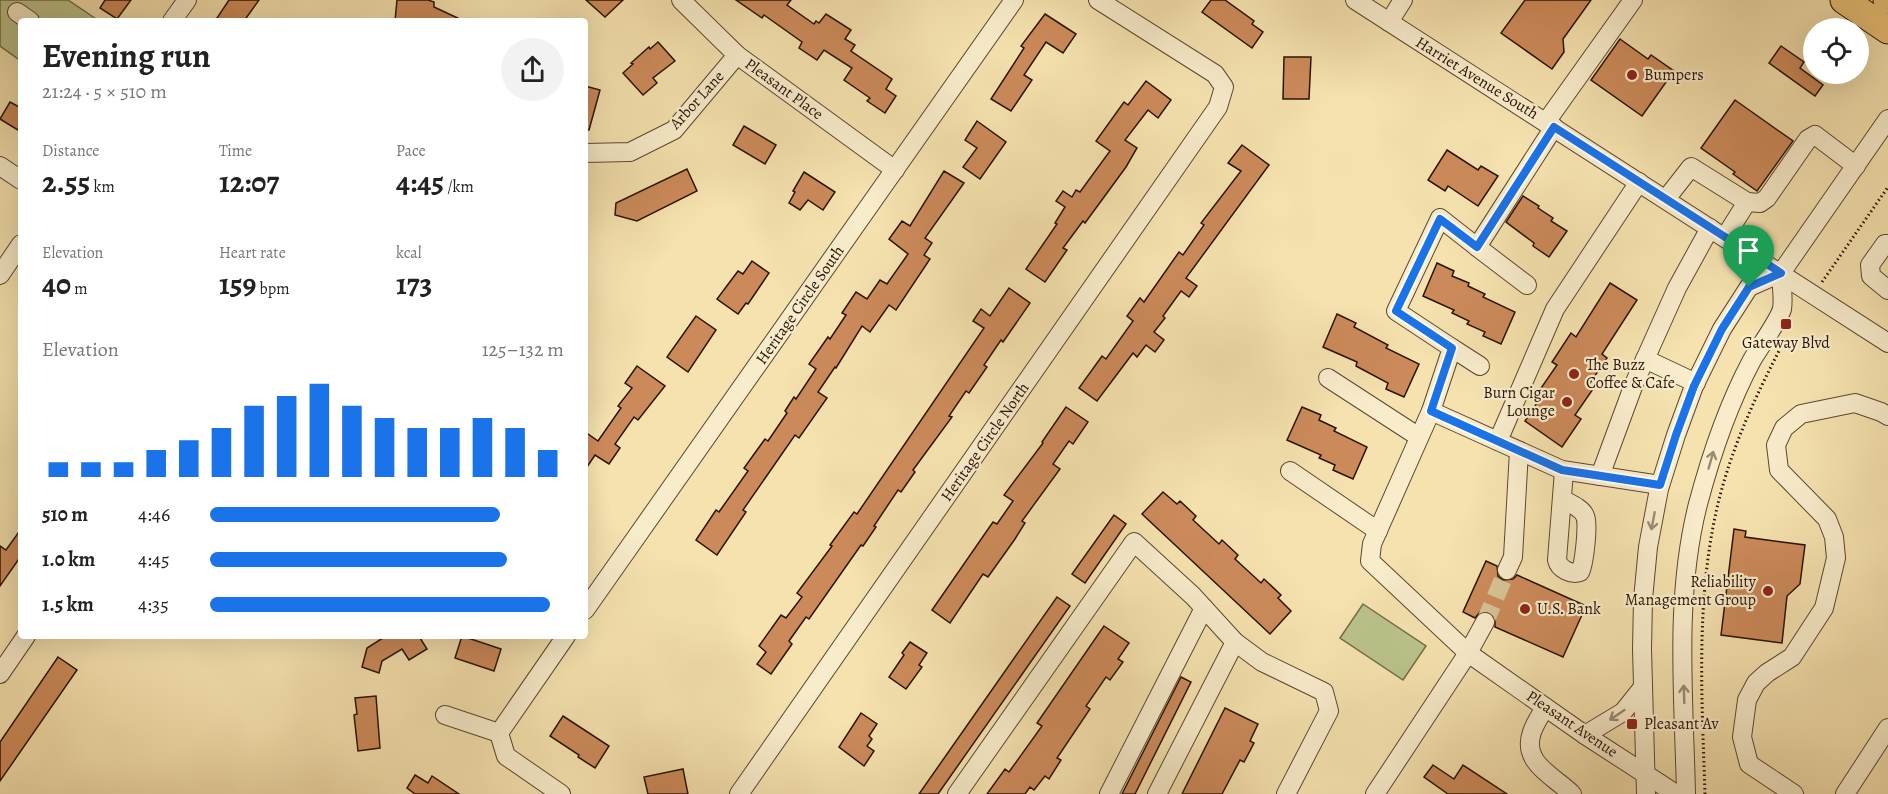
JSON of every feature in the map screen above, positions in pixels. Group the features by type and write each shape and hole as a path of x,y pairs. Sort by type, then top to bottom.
{"highway":[{"path":"1844,0 1888,30"}],"street":[{"path":"174,18 186,0"},
{"name":"Pleasant Place","path":"681,0 737,55 895,170"},
{"name":"Heritage Circle South","path":"588,606 1014,0"},
{"name":"Heritage Circle North","path":"739,794 1218,107 1224,87 1215,74 1098,0"},
{"name":"Harriet Avenue South","path":"1355,0 1888,343"},
{"path":"1389,22 1403,0"},
{"path":"1477,247 1550,125 1633,0"},
{"name":"Arbor Lane","path":"588,153 630,152 674,129 737,55"},
{"path":"1646,794 1643,599 1648,547 1660,485 1676,435 1696,382 1722,329 1749,287 1781,273 1888,119"},
{"path":"1666,199 1691,167 1747,202 1760,203 1767,198 1808,139 1815,135 1856,166"},
{"path":"0,166 18,178"},
{"path":"1498,441 1555,309 1639,182"},
{"path":"1600,476 1645,359 1677,288 1718,232 1747,202"},
{"path":"1480,366 1396,311 1440,219 1527,285"},
{"path":"1888,244 1885,244 1870,265 1871,276 1888,290"},
{"path":"0,275 18,248"},
{"path":"1686,794 1683,604 1689,554 1698,507 1713,452 1752,360 1782,309 1781,273"},
{"path":"1290,471 1378,531 1431,411 1452,348"},
{"path":"1645,359 1696,382"},
{"path":"1328,378 1419,436"},
{"path":"1794,794 1749,764 1742,737 1745,711 1747,700 1756,683 1792,657 1824,608 1836,558 1834,537 1827,519 1779,470 1776,445 1784,428 1801,414 1855,402 1888,416"},
{"path":"1431,411 1564,471 1660,485"},
{"path":"1507,570 1513,557 1519,451"},
{"path":"1562,499 1564,471"},
{"name":"Pleasant Avenue","path":"1378,531 1372,544 1370,561 1468,653 1585,735 1676,794"},
{"path":"957,794 1134,542 1204,608 1235,642 1262,662 1324,692 1329,711 1286,794"},
{"path":"1109,794 1204,608"},
{"path":"1375,794 1468,653 1485,622"},
{"path":"0,674 24,639"},
{"path":"499,733 564,639"},
{"path":"1157,794 1235,642"},
{"path":"1585,735 1623,712 1643,687"},
{"path":"1545,707 1531,733 1530,750 1535,763 1572,794"},
{"path":"445,715 499,733"},
{"path":"1848,793 1888,728"},
{"path":"499,733 506,756 561,794"}],"path":[{"path":"1813,294 1888,187"},
{"path":"1705,794 1701,653 1703,606 1710,548 1716,515 1736,450 1761,386 1782,345"}],"green space":[{"path":"0,0 68,0 95,18 18,18 18,59 0,46"},
{"path":"1363,604 1426,646 1403,680 1340,638"}],"building":[{"path":"105,0 131,0 118,18 100,8"},
{"path":"229,0 259,0 246,18 217,18"},
{"path":"397,0 428,0 434,2 434,7 458,18 395,18"},
{"path":"586,0 623,0 605,17"},
{"path":"736,0 791,0 787,5 814,24 816,21 819,23 826,14 851,30 845,39 855,45 851,51 892,79 886,89 896,96 885,113 867,101 870,98 844,80 852,68 824,50 817,60 799,48 802,42 764,15 762,18"},
{"path":"1211,0 1225,0 1254,21 1252,24 1263,32 1252,48 1202,12"},
{"path":"1525,0 1591,0 1563,39 1564,52 1552,69 1501,33"},
{"path":"1045,14 1076,34 1063,53 1046,42 1024,75 1032,80 1011,111 991,99 1024,48 1021,46"},
{"name":"Bumpers","path":"1620,39 1648,59 1651,55 1674,71 1642,116 1591,80"},
{"path":"658,42 675,61 653,78 657,83 643,95 623,73 649,47 650,49"},
{"path":"1781,46 1803,61 1800,68 1803,70 1803,84 1823,85 1815,96 1769,63"},
{"path":"1284,57 1311,57 1309,99 1283,99"},
{"path":"1146,81 1171,100 1158,118 1148,110 1125,140 1137,148 1085,223 1083,221 1063,248 1067,250 1045,282 1026,269 1057,224 1055,223 1065,207 1056,201 1063,191 1072,197 1076,190 1080,192 1110,151 1096,141 1124,102 1128,105"},
{"path":"588,87 600,90 588,130"},
{"path":"1735,100 1793,141 1757,191 1701,148"},
{"path":"10,102 18,106 18,130 0,119"},
{"path":"977,121 1006,142 980,179 963,167 977,148 965,140"},
{"path":"744,126 776,145 765,164 733,145"},
{"path":"1242,145 1269,165 1186,278 1197,286 1189,297 1181,291 1163,316 1165,318 1154,332 1164,340 1155,352 1146,345 1137,357 1133,353 1097,401 1079,388 1102,356 1106,359 1133,321 1127,316 1140,298 1144,302 1179,252 1183,255 1204,225 1201,223 1241,171 1228,163"},
{"path":"1447,150 1478,170 1481,166 1498,176 1478,206 1448,186 1445,191 1428,180"},
{"path":"687,169 697,191 637,221 615,215 616,203"},
{"path":"944,171 964,183 925,238 932,243 924,255 930,259 896,310 889,305 870,332 862,326 818,392 827,398 799,438 795,435 743,510 746,512 717,555 696,540 716,510 719,512 748,471 744,468 765,439 768,441 787,413 785,411 794,397 796,399 816,369 809,364 846,315 842,313 856,292 867,299 880,280 887,284 908,254 889,239 902,221 910,226"},
{"path":"804,172 835,192 823,210 808,200 800,210 789,203"},
{"path":"1523,196 1553,218 1551,221 1567,231 1549,257 1506,222"},
{"path":"752,261 769,273 748,304 746,303 738,314 717,299 738,271 743,274"},
{"path":"1437,263 1454,271 1452,276 1469,283 1468,286 1485,294 1483,297 1515,312 1501,344 1483,336 1485,332 1467,324 1469,321 1452,313 1454,310 1423,296"},
{"path":"1610,283 1637,300 1602,354 1607,358 1588,386 1593,389 1575,415 1581,419 1562,447 1525,421 1543,394 1539,391 1557,365 1552,362 1571,333 1576,337"},
{"path":"1009,288 1030,303 1003,342 1001,340 984,365 987,367 969,393 966,391 949,416 952,417 913,470 915,472 901,492 898,490 863,546 861,545 809,619 806,617 789,641 792,644 771,674 757,664 766,652 759,646 781,615 786,618 802,597 797,593 854,512 857,514 984,328 973,321 981,309 990,316"},
{"path":"1337,314 1356,323 1354,327 1388,345 1386,348 1419,364 1404,397 1386,389 1388,383 1356,366 1357,362 1323,347"},
{"path":"696,316 716,330 688,372 667,357"},
{"path":"637,366 665,386 638,420 634,417 615,444 620,448 609,464 595,455 588,466 588,434 598,441 621,408 618,406 632,388 625,383"},
{"path":"1066,407 1088,422 1073,444 1069,441 1053,464 1060,469 1022,521 1025,523 1015,539 988,577 983,574 950,623 932,610 993,522 997,524 1013,501 1004,495 1043,443"},
{"path":"1302,407 1321,415 1319,420 1336,428 1334,431 1367,447 1353,479 1333,470 1335,465 1319,458 1321,455 1287,440"},
{"path":"1163,492 1177,504 1180,501 1196,516 1193,520 1219,544 1222,540 1238,555 1235,559 1261,583 1264,579 1281,595 1278,598 1291,611 1270,634 1142,514"},
{"path":"1114,515 1126,524 1085,583 1072,574"},
{"path":"1734,529 1746,531 1745,537 1805,545 1800,584 1787,596 1782,643 1721,635"},
{"path":"18,533 18,560 0,586 0,546 6,550"},
{"name":"U.S. Bank","path":"1486,561 1497,566 1498,576 1503,580 1513,579 1517,575 1586,606 1563,657 1495,627 1495,617 1490,612 1480,612 1475,618 1463,612"},
{"path":"1057,597 1070,606 938,794 919,794"},
{"path":"1104,626 1129,643 1118,659 1123,662 1110,680 1106,677 1086,706 1090,709 1057,758 1061,760 1049,779 1045,776 1034,790 1030,787 1025,794 987,794 1005,769 1009,772 1042,726 1037,723"},
{"path":"381,639 421,639 427,649 409,660 402,649 382,661 379,673 362,667 367,648"},
{"path":"461,639 471,639 501,649 494,671 455,658"},
{"path":"910,642 927,653 919,665 922,667 906,689 889,677"},
{"path":"58,657 77,670 0,781 0,742"},
{"path":"1181,677 1191,682 1135,794 1122,794"},
{"path":"376,696 380,748 358,751 354,715 357,714 355,698"},
{"path":"1225,708 1258,724 1250,741 1254,743 1244,762 1240,760 1222,794 1182,794"},
{"path":"861,713 877,724 869,736 872,739 867,746 874,751 864,766 839,747"},
{"path":"563,716 609,746 595,768 550,736"},
{"path":"1433,765 1454,779 1463,765 1507,794 1448,794 1424,777"},
{"path":"683,769 688,794 648,794 644,777"},
{"path":"415,775 428,783 432,776 459,794 415,794 407,788"}],"tunnel":[{"path":"1485,622 1507,570"}],"place":[{"name":"Bumpers","path":"1632,75"},
{"name":"Gateway Blvd","path":"1786,324"},
{"name":"The Buzz Coffee & Cafe","path":"1574,374"},
{"name":"Burn Cigar Lounge","path":"1567,402"},
{"name":"Reliability Management Group","path":"1768,591"},
{"name":"U.S. Bank","path":"1525,609"},
{"name":"Pleasant Av","path":"1632,724"}],"route":[{"path":"1554,127 1781,273 1749,287 1722,329 1694,386 1660,485 1562,470 1431,411 1452,348 1396,311 1440,219 1477,247 1554,127"}]}
